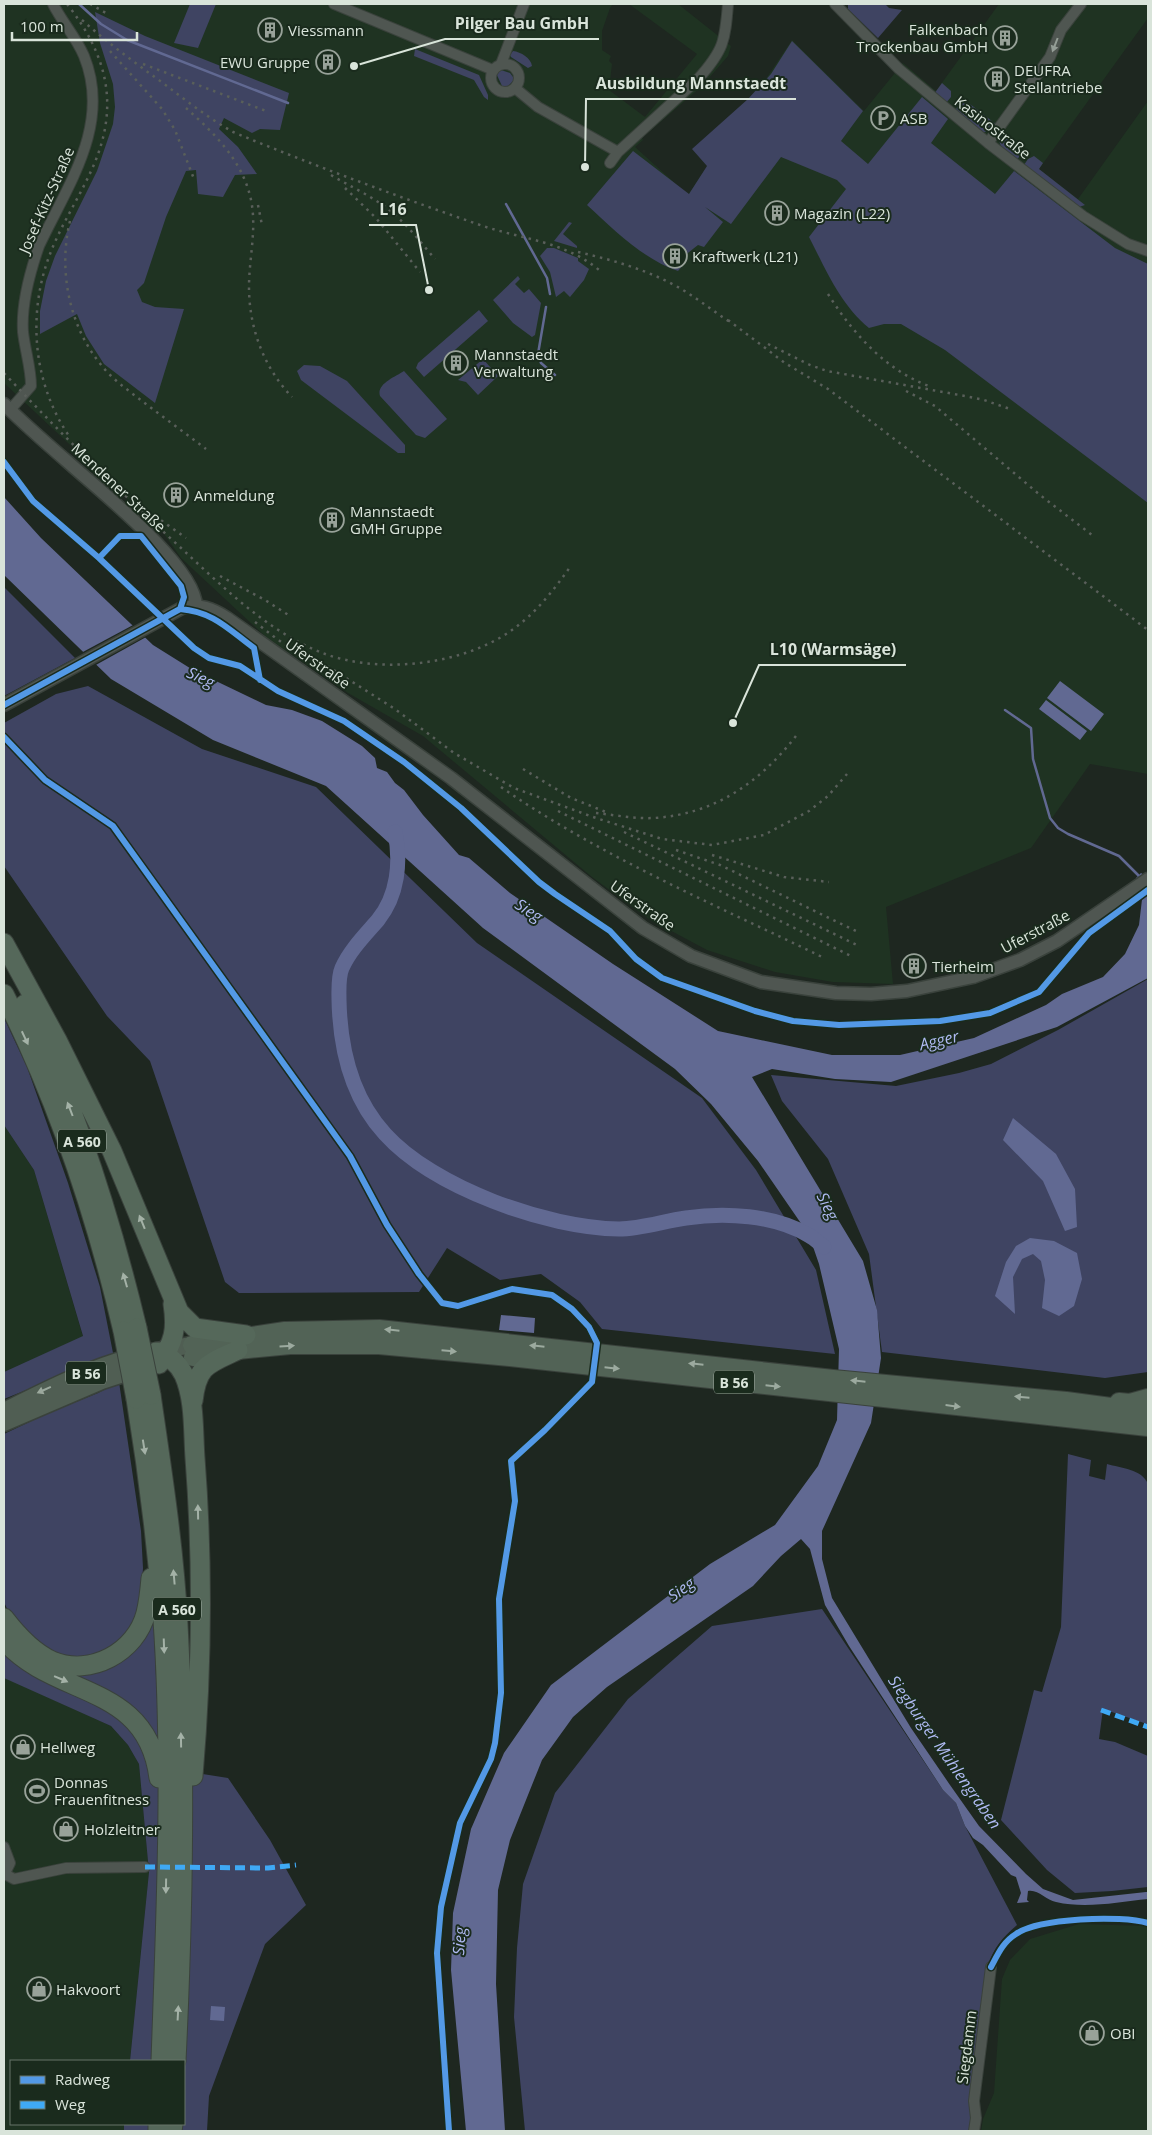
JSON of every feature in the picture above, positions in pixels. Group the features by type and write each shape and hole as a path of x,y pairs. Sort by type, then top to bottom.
{"highway":[{"path":"4,943 57,1040 112,1151 145,1228 172,1300 179,1312 195,1328 242,1342"},
{"name":"A 560","path":"4,962 46,1050 92,1169 112,1232 130,1330 167,1503 178,1623 182,1814 182,1894 176,2060"},
{"name":"A 560","path":"4,994 33,1056 76,1163 130,1330"},
{"path":"172,1300 175,1328 165,1356 184,1374 192,1410 198,1493 200,1648 196,1742 182,1894"},
{"name":"B 56","path":"192,1351 327,1328 378,1329 564,1356 905,1393 1071,1420 1148,1428"},
{"path":"192,1410 198,1375 205,1367 242,1342"},
{"name":"B 56","path":"905,1393 1066,1401 1148,1412"},
{"name":"A 560","path":"144,1397 163,1622 166,1721 167,1837 160,2060"},
{"path":"1066,1401 1089,1399 1130,1403 1148,1398"},
{"path":"1071,1420 1094,1428 1137,1434 1148,1438"},
{"path":"4,1618 27,1644 54,1662 83,1666 97,1664 111,1658 130,1642 138,1632 146,1614 155,1527"},
{"path":"4,1640 19,1656 38,1669 105,1699 127,1713 136,1722 145,1735 156,1761 167,1837"}],"main road":[{"name":"B 56","path":"4,1411 73,1378 114,1363 192,1351"},
{"name":"B 56","path":"4,1422 139,1369 165,1356"}],"street":[{"name":"Josef-Kitz-Straße","path":"7,407 31,386 23,331 24,313 33,262 42,239 83,155 93,118 93,92 84,57 53,4"},
{"path":"334,4 497,67 510,65 516,70 519,78 515,88 505,93 493,87 490,78 497,67 524,4"},
{"path":"610,163 618,152 710,66 723,45 728,4"},
{"name":"Kasinostraße","path":"837,4 900,69 988,143 1083,216 1128,244 1148,251"},
{"path":"988,143 1050,57 1061,30 1080,4"},
{"path":"515,88 538,107 618,152"},
{"name":"Mendener Straße","path":"7,407 145,531 189,584 194,594 196,606"},
{"path":"4,705 176,611 196,606"},
{"name":"Uferstraße","path":"196,606 212,609 227,618 443,772 643,928 691,956 760,982 845,993 907,991 938,986 973,977 1020,960 1058,941 1148,878"},
{"path":"4,1846 10,1863 4,1874 14,1879 66,1868 144,1867"},
{"name":"Siegdamm","path":"974,2131 976,2118 974,2101 991,1967"}],"shaded area":[{"path":"4,4 613,4 602,31 602,50 611,56 609,61 612,64 609,90 645,117 697,54 629,4 678,4 731,46 728,56 702,86 642,138 643,140 635,147 688,195 792,40 864,111 903,63 936,91 999,4 1148,4 1148,18 1039,169 1078,199 1148,101 1148,774 1090,764 1031,848 886,907 893,984 833,982 775,972 707,950 649,919 592,877 423,736 348,693 266,637 181,558 162,531 4,383"},
{"path":"190,4 216,4 198,48 174,43"},
{"path":"848,4 885,4 889,8 902,10 878,38 848,9"},
{"path":"95,12 145,36 289,93 280,130 260,129 252,133 224,118 219,129 238,147 257,174 235,175 223,197 198,194 196,170 186,171 166,217 144,283 137,290 142,302 155,307 184,309 155,403 104,364 86,336 77,314 40,334 40,311 46,281 55,256 97,171 113,124 115,107 113,84 100,43"},
{"path":"792,41 863,111 841,141 868,164 922,97 948,119 931,143 995,194 1014,171 1115,248 1148,264 1148,503 945,350 901,324 884,324 869,328 859,319 834,286 809,237 846,189 837,180 781,157 731,224 705,207 723,222 704,247 698,245 684,256 684,264 678,271 665,266 641,251 618,234 587,205 633,151 689,194 707,166 692,149 748,99 771,74"},
{"path":"415,49 479,75 488,95 488,100 484,97 474,80 414,56"},
{"path":"513,51 525,56 530,60 532,66 528,68 511,57 510,55"},
{"path":"501,70 510,73 513,77 513,81 508,86 502,86 496,73"},
{"path":"942,83 951,91 951,97 946,103 934,94"},
{"path":"962,103 970,104 997,125 992,132 982,132 955,111"},
{"path":"1002,131 1008,135 1009,141 1023,151 1017,160 1000,145 999,141"},
{"path":"1034,156 1043,163 1039,169 1085,205 1076,206 1024,165 1028,159"},
{"path":"569,222 572,223 563,234 577,248 554,241"},
{"path":"547,248 554,248 578,258 578,261 589,269 584,280 570,297 564,291 556,297 550,272 540,256"},
{"path":"518,276 520,279 515,284 524,293 529,289 541,303 535,335 532,337 513,323 493,300"},
{"path":"479,310 488,321 424,377 416,368 418,363"},
{"path":"483,359 498,376 478,395 466,382 458,380"},
{"path":"304,365 320,366 347,381 405,445 405,453 398,453 301,380 297,371"},
{"path":"404,371 447,419 425,438 416,435 380,396 383,384"},
{"path":"4,587 75,658 4,696"},
{"path":"88,686 202,749 316,787 477,943 702,1098 756,1170 816,1270 835,1354 602,1329 580,1302 541,1274 500,1280 447,1248 419,1292 239,1293 225,1282 150,1061 107,1016 4,866 4,723 56,694"},
{"path":"1148,979 1148,1372 1105,1378 882,1352 869,1254 828,1159 782,1101 771,1075 896,1086 959,1073 991,1064 1058,1030"},
{"path":"4,1018 27,1067 68,1183 100,1287 114,1358 71,1372 4,1399 4,1372 83,1336 34,1170 4,1125"},
{"path":"4,1125 34,1170 83,1337 4,1372"},
{"path":"119,1382 141,1531 143,1568 141,1601 130,1630 108,1651 75,1660 41,1647 8,1611 4,1602 4,1434"},
{"path":"1068,1454 1091,1460 1089,1476 1105,1480 1107,1464 1136,1472 1148,1484 1148,1731 1144,1727 1144,1723 1103,1709 1099,1739 1115,1742 1148,1756 1148,1887 1075,1893 1047,1870 1001,1820 1034,1690 1042,1692 1061,1627"},
{"path":"153,1608 159,1745 9,1637 96,1668"},
{"path":"822,1609 943,1790 956,1803 965,1826 1017,1925 999,1943 988,1967 969,2131 525,2131 514,2017 517,1948 523,1884 555,1793 628,1699 712,1626"},
{"path":"4,1647 122,1716 152,1766 228,1778 270,1840 306,1905 265,1944 209,2096 207,2131 124,2131 124,2125 185,2125 185,2060 130,2060 149,1872 139,1764 128,1745 111,1726 4,1678"},
{"path":"4,1677 111,1726 128,1745 139,1764 149,1872 130,2060 10,2060 10,2125 124,2125 124,2131 4,2131"},
{"path":"1079,1924 1148,1926 1148,2131 981,2131 983,2119 994,2093 1002,1979 1010,1960 1030,1939"}],"water":[{"name":"Sieg","path":"4,497 41,538 153,645 193,670 266,705 292,710 322,721 362,746 375,758 377,768 387,772 395,783 404,790 423,815 459,855 469,858 510,893 613,964 718,1031 832,1055 900,1055 974,1038 1046,1005 1062,994 1103,977 1125,954 1139,925 1143,891 1136,878 1141,873 1148,878 1148,978 1057,1027 891,1082 835,1079 772,1069 752,1077 863,1261 877,1310 881,1358 871,1423 822,1531 822,1559 832,1598 911,1728 950,1785 979,1826 1026,1874 1043,1889 1073,1900 1146,1892 1148,1892 1148,1899 1079,1905 1056,1902 1039,1893 1028,1891 1027,1900 1029,1902 1017,1903 1021,1893 1016,1877 1011,1875 983,1845 973,1838 965,1826 956,1803 943,1790 849,1646 825,1605 810,1549 801,1539 781,1556 753,1586 607,1687 573,1717 542,1760 510,1840 498,1890 496,1984 505,2131 466,2131 451,1970 453,1913 471,1829 504,1753 551,1685 710,1564 775,1525 818,1466 837,1420 839,1349 819,1264 809,1235 758,1161 711,1104 675,1069 483,928 326,786 213,740 111,679 4,575"},
{"path":"1060,681 1104,714 1091,731 1047,698"},
{"path":"1046,700 1087,731 1080,740 1039,709"},
{"path":"1013,1118 1056,1154 1075,1189 1077,1227 1065,1231 1043,1181 1003,1140"},
{"path":"1030,1238 1054,1241 1077,1253 1082,1279 1074,1306 1059,1316 1042,1308 1045,1280 1041,1261 1033,1254 1022,1259 1013,1277 1015,1314 995,1296 1006,1262 1016,1246"},
{"path":"501,1315 535,1318 534,1333 499,1330"},
{"path":"211,2006 225,2007 224,2021 210,2020"}],"pier":[{"path":"135,624 148,636 94,666 81,653"}],"waterway":[{"path":"79,4 101,24 127,40 288,103"},
{"path":"506,204 547,278 550,294"},
{"path":"546,307 538,354 541,363 555,375"},
{"path":"1005,710 1031,728 1033,759 1050,818 1058,828 1119,856 1140,877"},
{"path":"395,832 398,866 390,900 378,920 345,961 339,984 342,1036 350,1072 356,1088 373,1120 385,1134 406,1154 462,1188 526,1213 590,1227 619,1229 636,1228 701,1216 733,1215 765,1219 795,1228 810,1236 824,1247"}],"railway":[{"path":"67,4 81,23 92,43 100,63 107,103 106,124 101,146 92,169 50,254 38,300 37,348 41,371 57,415 69,436"},
{"path":"90,4 106,13"},
{"path":"82,20 134,62 199,110 233,132 326,169 483,226 558,247 572,253 599,270"},
{"path":"110,51 162,109 175,130 194,179"},
{"path":"143,64 266,111"},
{"path":"186,108 207,127 226,149 234,160 247,186 253,211 249,287 255,332 273,373 292,397"},
{"path":"331,175 384,206 408,227 435,259"},
{"path":"345,188 376,218 420,272"},
{"path":"258,205 262,225"},
{"path":"70,221 65,259 69,297 81,334 91,351 106,371 116,380 206,449"},
{"path":"578,252 628,266 664,280 691,295 733,324"},
{"path":"828,294 859,336 884,360 913,379 929,386"},
{"path":"728,320 785,363 828,389 1148,630"},
{"path":"768,344 810,365 827,371 965,396 1010,409"},
{"path":"4,373 113,484 229,592 281,632 320,652 342,659 392,665 444,659 469,652 492,642 529,617 570,567"},
{"path":"906,391 935,406 1040,495 1092,535"},
{"path":"155,516 186,538"},
{"path":"220,576 290,616"},
{"path":"255,622 305,659"},
{"path":"302,650 395,709 454,753 514,788 593,817 662,839 712,845 764,835 809,811 828,796 847,774"},
{"path":"596,813 654,818 697,810 716,803 751,782 782,753 796,736"},
{"path":"523,769 571,798 606,812"},
{"path":"501,787 539,812 618,857 822,957"},
{"path":"558,811 853,957"},
{"path":"624,832 857,945"},
{"path":"676,850 720,865 860,933"},
{"path":"712,855 784,877 829,882"}],"marked path":[{"path":"1101,1710 1148,1727"},
{"path":"145,1867 268,1868 296,1865"}],"cycle path":[{"path":"4,462 33,501 99,558 194,648 209,658 240,666 278,691 344,721 404,762 461,808 539,882 610,931 636,959 662,978 755,1011 793,1021 839,1025 940,1021 990,1013 1039,992 1089,933 1148,890"},
{"path":"99,558 120,536 141,536 181,586 184,597 180,609"},
{"path":"180,609 212,618 254,648 260,680"},
{"path":"4,705 180,609"},
{"path":"4,737 45,780 113,826 350,1156 387,1225 419,1274 442,1303 458,1306 512,1289 552,1295 572,1309 589,1327 597,1343 592,1382 545,1430 511,1461 515,1501 499,1599 501,1693 495,1743 491,1759 460,1823 441,1907 437,1953 449,2131"},
{"path":"991,1967 1001,1949 1016,1934 1043,1924 1100,1919 1119,1919 1148,1923"}],"place":[{"name":"Viessmann","path":"270,30"},
{"name":"Falkenbach Trockenbau GmbH","path":"1005,38"},
{"name":"EWU Gruppe","path":"328,62"},
{"name":"Pilger Bau GmbH","path":"354,66"},
{"name":"DEUFRA Stellantriebe","path":"997,79"},
{"name":"ASB","path":"883,118"},
{"name":"Ausbildung Mannstaedt","path":"585,167"},
{"name":"Magazin (L22)","path":"777,213"},
{"name":"Kraftwerk (L21)","path":"675,256"},
{"name":"L16","path":"429,290"},
{"name":"Mannstaedt Verwaltung","path":"456,363"},
{"name":"Anmeldung","path":"176,495"},
{"name":"Mannstaedt GMH Gruppe","path":"332,520"},
{"name":"L10 (Warmsäge)","path":"733,723"},
{"name":"Tierheim","path":"914,966"},
{"name":"Hellweg","path":"23,1747"},
{"name":"Donnas Frauenfitness","path":"37,1791"},
{"name":"Holzleitner","path":"66,1829"},
{"name":"Hakvoort","path":"39,1989"},
{"name":"OBI","path":"1092,2033"}],"water label":[{"name":"Agger","path":"939,1040"},
{"name":"Siegburger Mühlengraben","path":"945,1752"}]}
